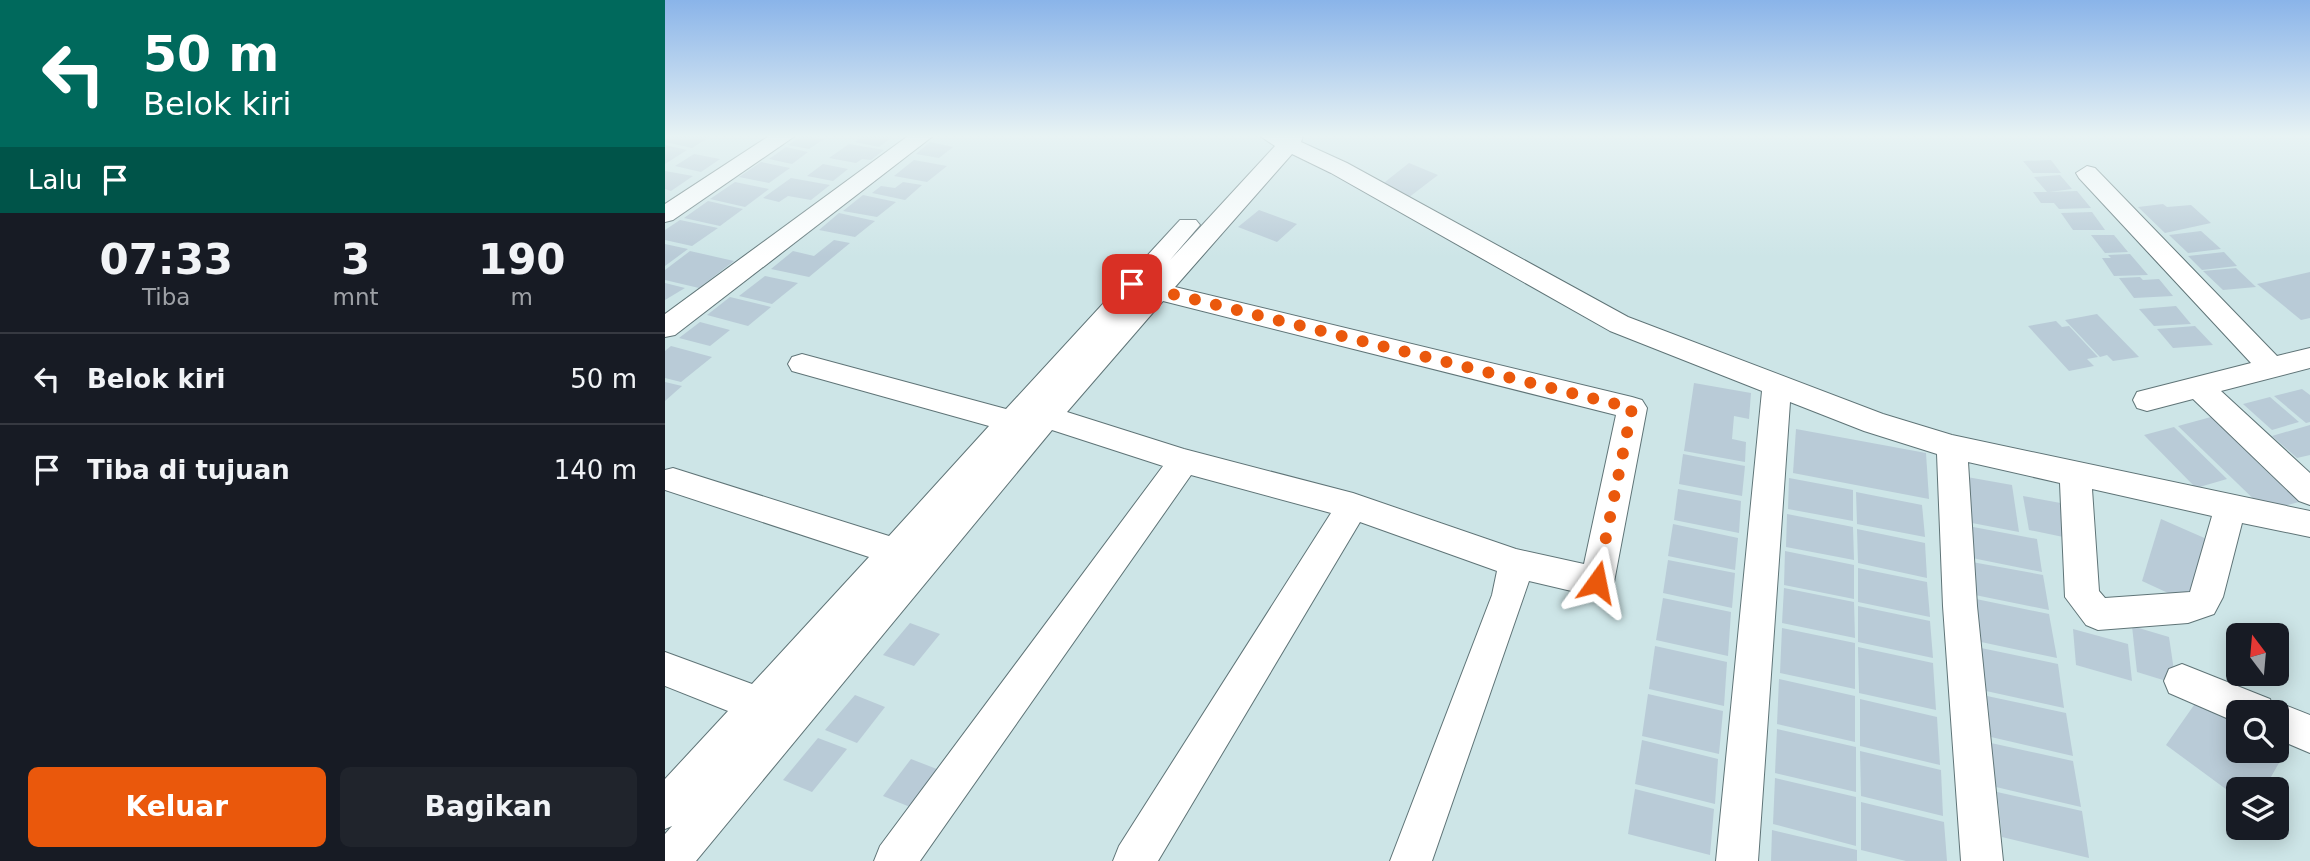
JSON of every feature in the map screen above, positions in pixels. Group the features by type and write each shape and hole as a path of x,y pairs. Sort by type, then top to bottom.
{"street":[{"path":"665,215 723,176"},
{"path":"665,328 868,176"},
{"path":"668,861 860,614 895,552 1010,421 1144,288 1246,176"},
{"path":"1349,176 1619,324 1777,383 1874,423 1952,447 2075,471 2310,524"},
{"path":"2090,176 2271,368"},
{"path":"665,809 759,705 860,614 1047,417 1144,288"},
{"path":"1047,417 1184,461 1353,506 1516,563 1597,582 1632,408 1144,288"},
{"path":"2147,400 2310,358"},
{"path":"802,364 1010,421"},
{"path":"1737,861 1777,383"},
{"path":"2197,386 2310,492"},
{"path":"1952,447 1960,606 1982,861"},
{"path":"895,861 1184,461"},
{"path":"2075,471 2082,597 2098,614 2188,608 2201,603 2209,590 2230,508"},
{"path":"673,480 895,552"},
{"path":"1134,861 1353,506"},
{"path":"1411,861 1509,595 1516,563"},
{"path":"665,669 759,705"},
{"path":"2182,681 2228,700"},
{"path":"2289,725 2310,734"},
{"path":"665,853 668,861"}],"building":[{"path":"665,176 693,176 671,191 665,189"},
{"path":"740,176 779,176 769,183"},
{"path":"808,176 839,176 833,181"},
{"path":"895,176 934,176 927,182"},
{"path":"1392,176 1436,176 1408,198 1380,186"},
{"path":"2061,176 2072,189 2049,192 2077,191 2091,208 2059,209 2054,203 2041,203 2033,192 2047,192 2034,177"},
{"path":"791,178 830,185 811,200 788,196 779,202 763,198"},
{"path":"735,182 769,189 745,207 710,199"},
{"path":"903,182 922,185 905,200 872,193 881,186 895,188"},
{"path":"863,195 896,202 877,217 843,211"},
{"path":"708,201 743,209 720,226 684,218"},
{"path":"2163,204 2167,207 2191,205 2211,223 2165,233 2138,207"},
{"path":"1259,210 1297,224 1277,242 1238,227"},
{"path":"2092,212 2105,230 2073,230 2061,213"},
{"path":"839,213 875,221 855,237 819,230"},
{"path":"680,220 718,228 692,246 665,240 665,230"},
{"path":"2201,231 2221,249 2188,253 2169,235"},
{"path":"2091,235 2114,235 2128,252 2105,253"},
{"path":"834,240 850,243 809,277 771,269 793,251 814,256"},
{"path":"665,244 688,249 665,266"},
{"path":"690,251 734,261 699,288 665,280 665,270"},
{"path":"2224,252 2237,266 2202,270 2188,256"},
{"path":"2130,254 2148,275 2114,276 2102,258 2111,258 2108,255"},
{"path":"2236,268 2256,287 2223,290 2203,271"},
{"path":"2310,272 2310,318 2301,320 2257,284"},
{"path":"765,276 798,283 772,304 739,296"},
{"path":"2140,277 2143,280 2159,279 2173,296 2134,298 2119,278"},
{"path":"665,283 685,288 665,300"},
{"path":"730,297 771,307 748,326 707,315"},
{"path":"2176,306 2191,324 2154,326 2139,309"},
{"path":"2097,314 2139,357 2113,361 2107,355 2100,357 2065,320"},
{"path":"2056,321 2062,327 2069,326 2098,357 2087,359 2094,366 2069,371 2028,326"},
{"path":"700,322 730,330 710,346 679,338"},
{"path":"2195,326 2213,345 2173,348 2157,329"},
{"path":"671,346 712,357 681,382 665,378 665,351"},
{"path":"665,382 682,386 665,401"},
{"path":"1694,383 1751,393 1749,419 1734,416 1732,439 1746,442 1745,462 1684,451"},
{"path":"2302,389 2310,395 2310,422 2306,423 2274,396"},
{"path":"2270,397 2299,422 2272,430 2243,404"},
{"path":"2222,414 2310,495 2310,499 2266,511 2178,426"},
{"path":"2310,425 2310,455 2297,458 2272,436"},
{"path":"2174,427 2227,479 2196,488 2144,435"},
{"path":"1796,429 1926,453 1929,499 1793,473"},
{"path":"1683,454 1745,466 1742,496 1679,484"},
{"path":"1967,477 2012,485 2019,532 1972,523"},
{"path":"1789,478 1853,490 1853,521 1788,509"},
{"path":"1678,489 1741,501 1739,533 1674,520"},
{"path":"1856,492 1922,505 1925,537 1857,524"},
{"path":"2023,496 2066,504 2073,539 2029,530"},
{"path":"1787,514 1853,527 1854,560 1786,547"},
{"path":"2161,519 2209,540 2192,604 2142,581"},
{"path":"1673,524 1738,538 1735,570 1668,556"},
{"path":"1968,526 2037,539 2042,572 1972,558"},
{"path":"1857,529 1925,543 1927,578 1858,563"},
{"path":"1785,551 1854,565 1854,599 1784,585"},
{"path":"1668,560 1735,573 1732,608 1663,593"},
{"path":"1972,562 2043,575 2049,610 1975,595"},
{"path":"1858,568 1927,582 1930,617 1858,602"},
{"path":"1784,588 1854,602 1855,638 1782,623"},
{"path":"1663,598 1731,612 1728,656 1656,640"},
{"path":"1976,599 2049,614 2057,658 1981,642"},
{"path":"1858,606 1930,621 1933,658 1858,642"},
{"path":"910,623 940,634 914,666 883,655"},
{"path":"2132,626 2169,637 2176,684 2137,672"},
{"path":"1782,628 1855,643 1855,689 1780,673"},
{"path":"2073,629 2128,644 2132,681 2076,665"},
{"path":"1655,646 1727,662 1724,706 1649,689"},
{"path":"1858,647 1933,663 1936,710 1859,693"},
{"path":"1981,648 2058,664 2064,708 1986,691"},
{"path":"1779,679 1855,696 1855,742 1777,724"},
{"path":"1648,694 1723,711 1719,754 1642,736"},
{"path":"855,695 885,707 857,743 825,730"},
{"path":"1987,696 2066,713 2073,756 1991,737"},
{"path":"2199,698 2226,717 2226,763 2279,763 2271,777 2226,777 2226,789 2166,745"},
{"path":"1860,699 1937,717 1940,765 1860,746"},
{"path":"1777,729 1856,747 1856,792 1775,773"},
{"path":"818,738 847,749 812,792 783,780"},
{"path":"1642,740 1718,759 1715,804 1635,784"},
{"path":"1991,743 2073,761 2081,807 1996,787"},
{"path":"1860,751 1941,770 1943,816 1861,796"},
{"path":"911,759 947,773 920,811 883,796"},
{"path":"1775,778 1856,797 1856,846 1773,824"},
{"path":"1635,789 1714,809 1710,855 1628,834"},
{"path":"1997,792 2082,811 2089,858 2002,837"},
{"path":"1861,802 1944,822 1947,861 1906,861 1861,850"},
{"path":"1772,830 1857,850 1857,861 1771,861"}],"route":[{"path":"1132,284 1155,292 1632,408 1597,582"}]}
